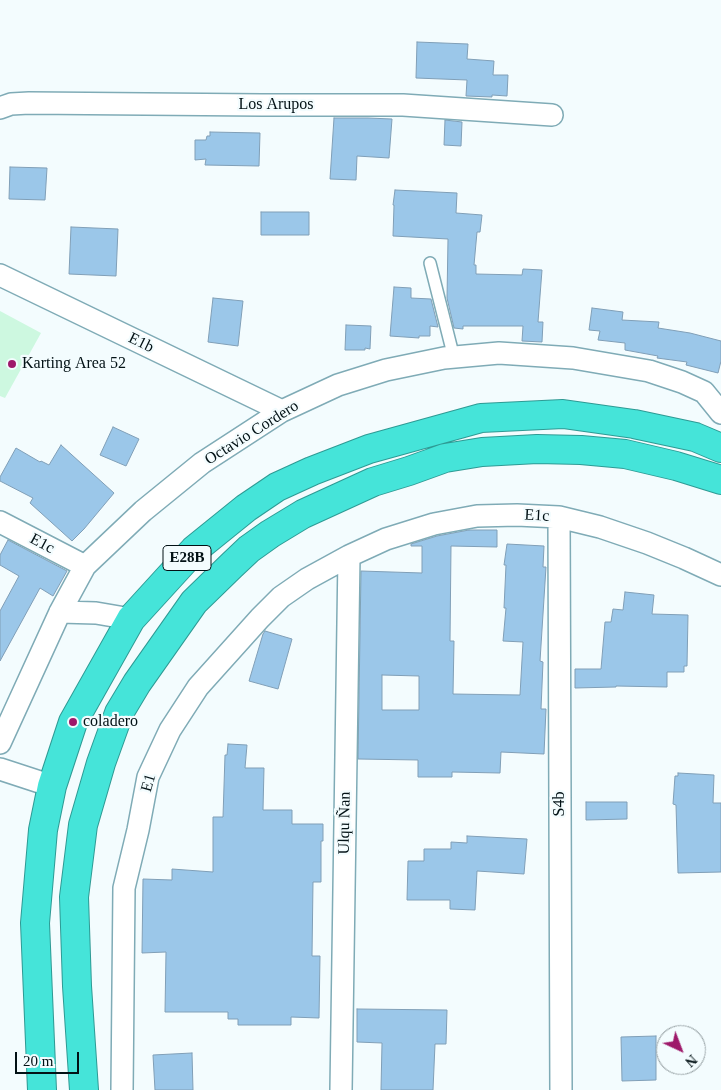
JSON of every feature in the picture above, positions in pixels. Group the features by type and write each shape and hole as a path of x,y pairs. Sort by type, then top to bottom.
{"highway":[{"name":"E28B","path":"42,1090 35,923 43,830 52,786 73,722 131,619 194,550 246,508 278,487 312,471 369,449 481,418 563,414 634,424 695,437 721,448"},
{"name":"E28B","path":"84,1090 77,986 74,897 83,825 101,763 119,713 137,683 194,602 230,566 248,549 303,514 373,482 445,458 482,452 536,449 581,450 625,454 676,466 721,480"}],"street":[{"name":"Los Arupos","path":"0,108 12,104 29,103 403,105 552,115"},
{"name":"E1b","path":"0,275 282,411"},
{"name":"Octavio Cordero","path":"0,743 60,612 84,566 143,511 202,463 282,411 338,385 386,370 454,358 499,353 573,358 649,371 682,382 704,392 721,413"},
{"name":"E1c","path":"349,556 386,539 434,524 460,519 477,516 517,515 559,517 647,543 721,575"},
{"name":"S4b","path":"559,517 562,1090"},
{"name":"E1c","path":"0,522 84,566"},
{"name":"E1","path":"122,1090 124,888 148,778 170,730 198,687 226,654 281,597 349,556"},
{"name":"Ulqu Ñan","path":"340,1090 349,556"},
{"path":"60,612 96,613 131,619"},
{"path":"0,769 52,786"}],"lane":[{"path":"430,263 454,358"}],"green space":[{"name":"Karting Area 52","path":"0,311 41,333 5,398 0,396"}],"building":[{"path":"417,42 468,44 467,59 494,61 493,75 508,75 507,96 466,96 467,80 416,78"},
{"path":"334,118 392,119 389,158 357,156 356,180 330,179"},
{"path":"445,120 462,122 461,146 444,145"},
{"path":"210,132 260,133 259,166 205,165 206,159 195,160 195,140 206,140 207,136 210,136"},
{"path":"10,167 47,168 45,200 9,199"},
{"path":"395,190 457,193 456,213 482,215 480,232 477,232 474,265 476,265 476,274 522,275 523,269 542,270 538,322 543,322 542,342 522,341 523,326 463,326 463,329 454,328 447,298 448,239 393,236"},
{"path":"261,212 309,212 309,235 261,235"},
{"path":"71,227 118,229 116,276 69,274"},
{"path":"394,287 411,288 411,298 431,299 438,327 430,326 430,336 419,336 419,338 390,336"},
{"path":"213,298 243,301 238,346 208,342"},
{"path":"592,308 623,312 622,320 659,322 658,328 690,333 721,341 721,361 718,373 686,365 687,362 657,358 658,356 625,350 625,343 598,340 600,331 589,330"},
{"path":"346,325 371,326 370,349 345,350"},
{"path":"113,427 139,439 126,466 100,455"},
{"path":"61,445 114,493 72,541 30,503 33,498 0,481 0,477 16,448 49,465"},
{"path":"469,530 497,530 497,547 451,546 450,641 454,641 453,694 520,695 523,642 503,641 506,608 504,608 506,565 504,565 507,544 544,546 543,567 546,567 540,661 543,662 541,709 546,709 544,754 501,752 500,773 452,772 452,777 418,777 418,760 358,759 361,571 422,573 422,546 411,546 411,544 437,536","holes":["382,675 419,676 419,710 382,710"]},
{"path":"8,540 67,571 53,596 40,588 0,661 0,611 19,576 0,565 0,555"},
{"path":"625,592 654,595 652,614 688,615 687,666 684,666 684,672 667,672 667,687 616,686 575,688 575,669 601,669 605,622 611,622 613,609 623,610"},
{"path":"265,631 292,639 278,689 249,681"},
{"path":"228,744 247,745 245,768 264,768 263,810 292,810 292,824 323,824 321,882 313,882 312,956 320,956 319,1018 291,1017 291,1025 238,1025 238,1019 228,1019 228,1012 165,1012 166,952 142,953 143,879 172,880 172,869 213,872 213,817 223,817 225,755 227,755"},
{"path":"678,773 714,775 713,803 721,803 721,872 678,873 676,805 673,804 675,776 678,776"},
{"path":"586,802 627,802 627,819 586,820"},
{"path":"467,836 527,839 524,874 477,871 475,910 450,909 450,900 407,900 408,861 424,861 424,849 451,849 451,842 467,843"},
{"path":"357,1009 447,1010 446,1044 435,1044 433,1090 381,1090 382,1043 357,1042"},
{"path":"656,1036 656,1080 622,1081 621,1037"},
{"path":"192,1053 193,1090 155,1090 153,1055"}],"place":[{"name":"Karting Area 52","path":"12,364"},
{"name":"coladero","path":"73,722"}]}
